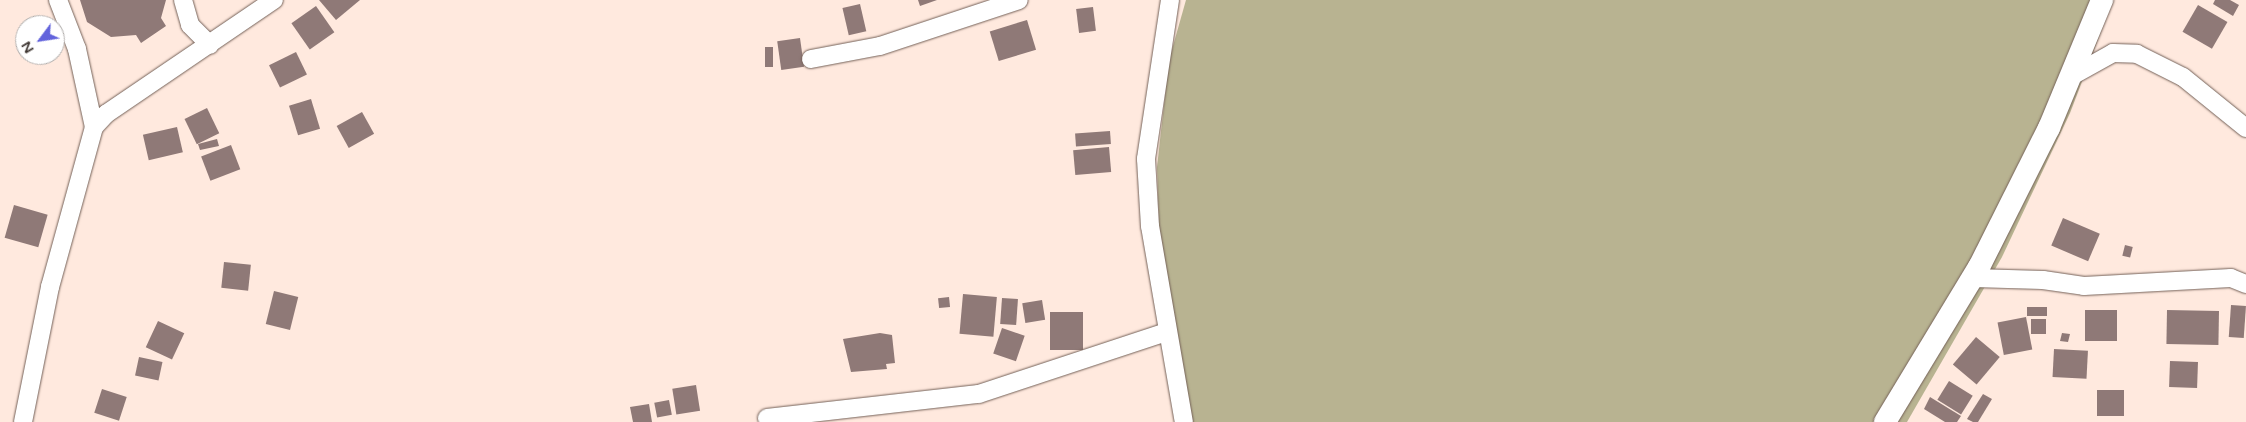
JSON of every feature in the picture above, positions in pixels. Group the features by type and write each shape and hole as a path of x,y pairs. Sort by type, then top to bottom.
{"main road":[{"path":"1885,422 1973,278 2070,77 2102,0"}],"street":[{"path":"24,422 52,278 94,126 77,49 58,0"},
{"path":"183,0 190,25 210,45"},
{"path":"94,126 106,114 274,0"},
{"path":"811,59 880,46 1019,0"},
{"path":"1170,0 1146,159 1150,226 1184,422"},
{"path":"2070,77 2113,52 2137,54 2183,77 2246,128"},
{"path":"1973,278 2043,280 2084,286 2231,278 2246,284"},
{"path":"767,418 980,394 1167,332"}],"shaded area":[{"path":"1186,0 2113,0 2070,113 2002,257 1907,422 1192,422 1159,226 1157,167 1169,60"}],"building":[{"path":"80,0 166,0 161,18 166,26 141,43 136,35 111,37 87,22"},
{"path":"319,0 360,0 336,20"},
{"path":"918,0 937,0 920,6"},
{"path":"2215,0 2230,0 2239,5 2233,16 2213,4"},
{"path":"860,4 866,31 849,35 842,8"},
{"path":"2198,5 2227,22 2212,49 2182,32"},
{"path":"316,6 334,32 310,49 291,23"},
{"path":"1093,7 1096,31 1079,33 1076,9"},
{"path":"1027,20 1036,50 999,61 990,31"},
{"path":"800,38 804,67 781,70 777,41"},
{"path":"765,47 773,47 773,67 765,67"},
{"path":"296,52 307,74 280,88 269,65"},
{"path":"311,99 320,129 298,135 289,106"},
{"path":"207,108 219,133 197,144 185,119"},
{"path":"362,112 374,134 349,148 337,126"},
{"path":"177,127 183,152 149,160 143,135"},
{"path":"1110,131 1111,144 1076,146 1075,133"},
{"path":"217,139 219,146 200,150 198,144"},
{"path":"231,145 240,169 210,181 201,156"},
{"path":"1109,147 1111,172 1075,175 1073,150"},
{"path":"14,205 48,215 38,247 5,238"},
{"path":"2063,218 2100,234 2088,261 2051,246"},
{"path":"2125,245 2133,247 2130,258 2122,256"},
{"path":"224,262 251,265 248,291 221,288"},
{"path":"274,291 298,297 290,330 266,324"},
{"path":"963,294 997,297 993,337 960,334"},
{"path":"949,297 950,307 939,308 938,298"},
{"path":"1002,298 1018,299 1016,325 1000,324"},
{"path":"1042,300 1045,320 1025,323 1022,303"},
{"path":"2231,305 2246,306 2244,338 2229,337"},
{"path":"2027,307 2047,307 2047,316 2027,316"},
{"path":"2085,310 2117,310 2117,341 2085,341"},
{"path":"2167,310 2219,311 2218,345 2166,344"},
{"path":"1050,312 1083,312 1083,350 1050,350"},
{"path":"2026,317 2032,349 2004,355 1998,323"},
{"path":"2031,319 2046,319 2046,334 2031,334"},
{"path":"158,321 184,333 172,360 146,347"},
{"path":"1002,328 1025,336 1016,361 993,354"},
{"path":"880,333 892,335 895,363 886,364 887,369 851,372 843,339"},
{"path":"2062,333 2070,334 2068,342 2060,341"},
{"path":"1976,337 2000,357 1977,385 1953,365"},
{"path":"2054,349 2088,351 2086,379 2053,377"},
{"path":"139,357 162,362 159,381 135,376"},
{"path":"2170,361 2198,362 2197,388 2169,387"},
{"path":"1949,381 1973,396 1961,414 1937,400"},
{"path":"696,385 700,411 676,414 672,389"},
{"path":"102,389 127,397 119,421 94,413"},
{"path":"2097,390 2124,390 2124,416 2097,416"},
{"path":"1983,394 1992,399 1978,422 1973,422 1967,419"},
{"path":"1930,397 1961,416 1957,422 1945,422 1924,409"},
{"path":"669,400 672,415 657,418 654,403"},
{"path":"649,404 652,422 633,422 630,407"}]}
